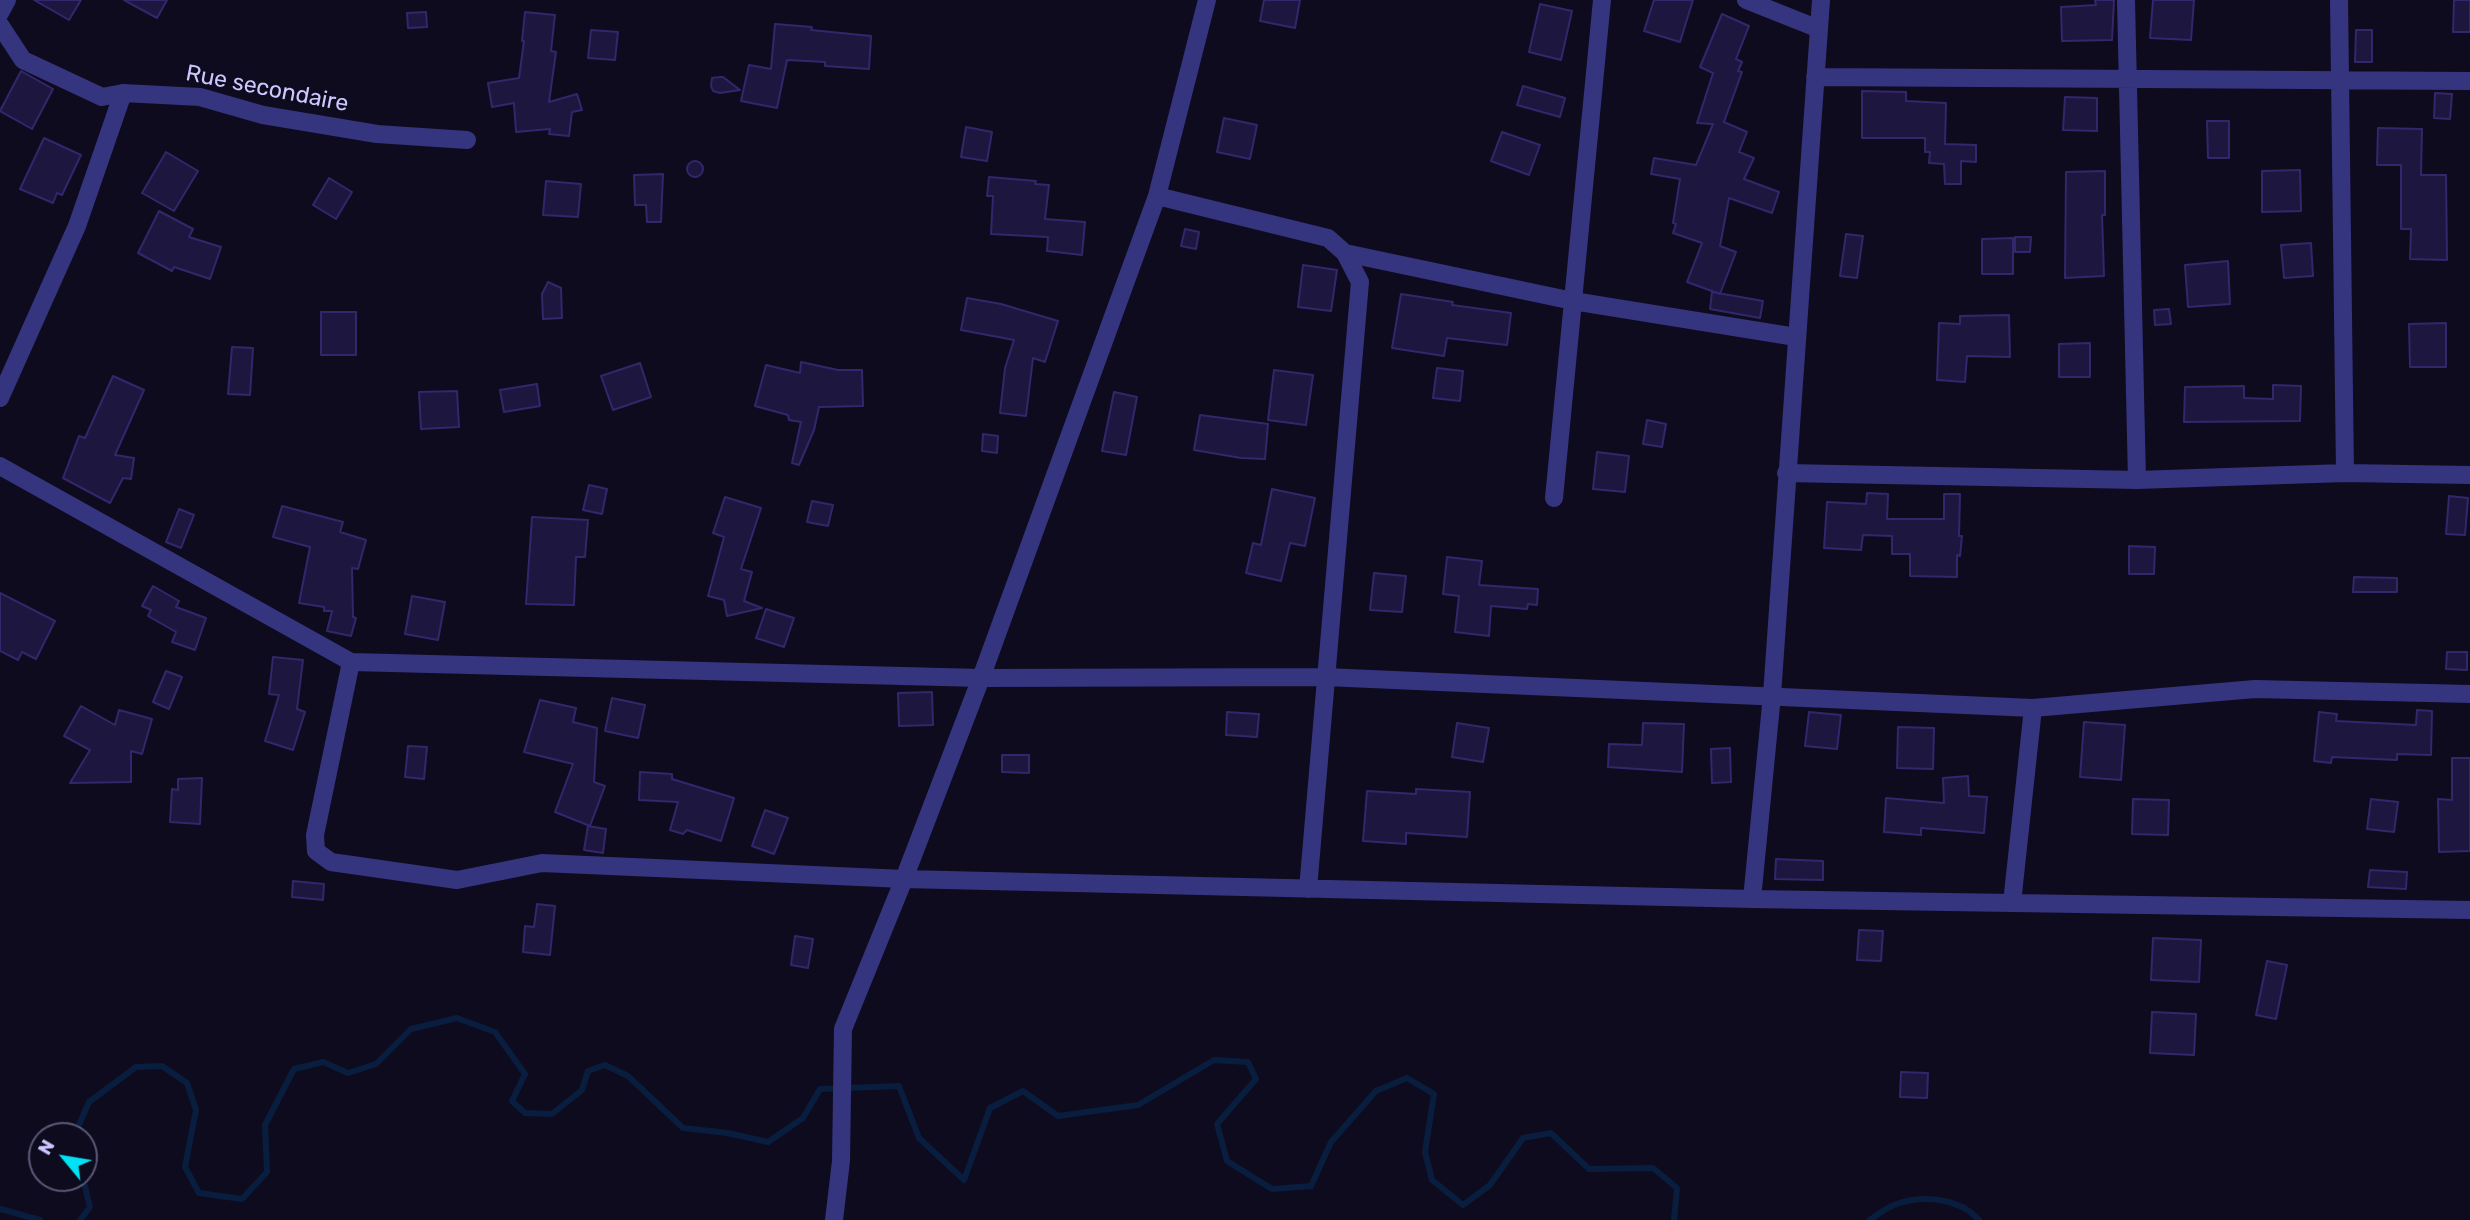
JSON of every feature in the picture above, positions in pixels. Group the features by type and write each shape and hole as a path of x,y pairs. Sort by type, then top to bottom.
{"street":[{"path":"0,13 7,0"},
{"path":"834,1220 841,1161 843,1029 904,880 981,678 1157,196 1207,0"},
{"path":"1554,498 1602,0"},
{"path":"1746,0 1819,29"},
{"path":"1752,899 1772,695 1821,0"},
{"path":"2126,0 2137,480"},
{"path":"2339,0 2345,473"},
{"name":"Rue secondaire","path":"0,25 23,60 102,97 123,93 200,97 263,115 377,134 467,140"},
{"path":"1815,77 2470,81"},
{"path":"0,398 77,226 123,93"},
{"path":"1157,196 1328,238 1345,253 1360,282 1308,889"},
{"path":"1345,253 1573,301 1796,337"},
{"path":"0,466 352,662 981,678 1325,677 2033,708 2255,689 2470,694"},
{"path":"1786,472 2137,480 2345,473 2470,475"},
{"path":"352,662 315,835 316,851 331,862 457,880 542,863 904,880 1752,899 2470,910"},
{"path":"2012,903 2033,708"}],"building":[{"path":"34,0 81,0 69,20"},
{"path":"124,0 167,0 157,18"},
{"path":"1264,0 1300,0 1295,28 1260,21"},
{"path":"1654,0 1693,0 1680,42 1644,31"},
{"path":"2095,0 2114,0 2112,40 2062,41 2061,7 2096,5"},
{"path":"2153,0 2194,0 2191,40 2150,38"},
{"path":"2454,0 2470,0 2470,32 2453,32"},
{"path":"1540,4 1572,11 1561,60 1529,52"},
{"path":"426,12 427,27 408,28 407,13"},
{"path":"525,12 555,15 551,51 556,52 549,102 577,94 582,110 572,112 569,136 549,134 550,129 516,132 514,103 492,107 488,83 519,78"},
{"path":"1722,14 1749,26 1736,59 1742,62 1738,71 1742,72 1724,122 1747,132 1739,152 1754,158 1744,179 1779,192 1772,213 1729,198 1720,246 1736,252 1720,294 1687,282 1702,243 1673,233 1680,179 1651,174 1654,158 1696,165 1713,124 1697,123 1713,73 1700,67"},
{"path":"775,24 871,36 869,69 825,66 825,62 787,60 777,108 741,101 749,65 771,69"},
{"path":"591,30 618,32 615,60 588,58"},
{"path":"2356,30 2372,30 2372,62 2355,62"},
{"path":"21,71 53,89 32,129 0,111"},
{"path":"723,77 740,90 720,93 713,91 712,78"},
{"path":"1523,86 1565,98 1560,117 1517,105"},
{"path":"1862,91 1906,92 1906,101 1946,103 1945,144 1976,145 1976,162 1961,161 1961,184 1945,184 1944,164 1929,163 1930,152 1925,152 1925,138 1862,138"},
{"path":"2435,93 2452,94 2450,119 2434,118"},
{"path":"2065,97 2097,98 2097,131 2063,130"},
{"path":"1224,118 1257,125 1250,159 1217,152"},
{"path":"2207,121 2229,121 2229,158 2208,158"},
{"path":"966,127 992,132 987,161 961,157"},
{"path":"2378,128 2422,129 2421,175 2446,175 2447,260 2410,259 2411,229 2401,229 2401,165 2377,165"},
{"path":"1502,132 1540,145 1529,175 1491,161"},
{"path":"44,138 81,155 62,195 57,193 53,203 20,189"},
{"path":"166,152 198,171 174,211 142,193"},
{"path":"695,161 701,163 701,175 695,177 689,175 687,169 689,163"},
{"path":"2300,170 2301,211 2262,212 2262,171"},
{"path":"2105,171 2105,215 2102,215 2104,276 2065,278 2066,172"},
{"path":"663,174 661,222 647,222 646,205 635,205 634,175"},
{"path":"989,177 1036,181 1035,184 1049,185 1045,219 1085,222 1082,255 1047,251 1048,237 991,234 993,196 987,196"},
{"path":"329,178 352,192 336,219 313,205"},
{"path":"546,181 581,184 578,217 543,215"},
{"path":"159,211 193,229 189,237 221,247 210,279 174,267 172,271 138,253"},
{"path":"1185,229 1199,232 1196,249 1181,246"},
{"path":"1846,234 1863,236 1857,278 1840,276"},
{"path":"2015,237 2031,237 2030,252 2015,252"},
{"path":"2013,238 2013,274 1982,274 1982,239"},
{"path":"2311,243 2313,276 2284,278 2281,245"},
{"path":"2228,261 2230,304 2188,307 2185,265"},
{"path":"1303,265 1337,270 1331,311 1298,307"},
{"path":"548,282 561,288 562,318 543,319 542,294"},
{"path":"1712,292 1763,301 1760,318 1710,309"},
{"path":"1401,294 1453,302 1452,305 1511,313 1507,345 1447,338 1444,356 1392,348"},
{"path":"967,298 1001,304 1058,321 1045,362 1033,358 1026,416 1000,413 1005,368 1014,340 961,330"},
{"path":"2169,309 2171,324 2155,325 2154,310"},
{"path":"321,312 356,312 356,355 321,355"},
{"path":"2009,315 2010,357 1967,356 1965,382 1937,380 1939,323 1960,324 1960,316"},
{"path":"2446,323 2446,367 2410,367 2409,324"},
{"path":"2090,343 2090,377 2059,377 2059,344"},
{"path":"232,347 253,348 250,395 228,394"},
{"path":"801,362 838,370 862,370 863,406 819,407 814,430 799,465 792,463 801,422 789,420 788,415 755,406 766,365 800,373"},
{"path":"640,363 651,397 613,410 601,376"},
{"path":"1437,368 1463,371 1460,401 1433,398"},
{"path":"1274,370 1313,375 1306,425 1268,420"},
{"path":"113,376 144,390 115,455 134,458 131,479 123,478 110,503 63,478 79,436 85,438"},
{"path":"537,384 540,406 504,412 500,390"},
{"path":"2273,385 2301,386 2300,421 2184,422 2185,387 2244,386 2244,398 2273,399"},
{"path":"457,391 459,427 421,429 419,392"},
{"path":"1114,392 1137,397 1126,455 1102,451"},
{"path":"1200,415 1268,424 1265,459 1194,450"},
{"path":"1647,420 1666,424 1662,447 1643,444"},
{"path":"983,434 998,436 997,453 982,451"},
{"path":"1597,452 1629,456 1625,492 1593,489"},
{"path":"589,485 607,489 602,514 583,510"},
{"path":"1272,489 1315,498 1305,546 1290,543 1281,581 1246,573 1253,543 1261,545"},
{"path":"1867,493 1888,494 1887,519 1944,519 1944,494 1960,494 1959,536 1962,536 1960,556 1957,555 1957,577 1910,576 1910,554 1892,554 1892,536 1863,535 1861,550 1824,548 1827,502 1866,504"},
{"path":"2449,496 2468,498 2465,535 2446,534"},
{"path":"725,497 761,508 741,569 752,572 744,601 762,608 727,616 724,600 708,596 724,537 713,533"},
{"path":"812,501 833,505 828,526 807,522"},
{"path":"282,506 343,522 340,532 366,540 358,569 352,568 353,617 356,618 351,636 327,631 332,611 299,603 310,547 273,537"},
{"path":"179,509 194,515 181,548 166,542"},
{"path":"532,517 588,520 585,557 576,557 574,605 526,604"},
{"path":"2129,546 2155,547 2154,574 2129,574"},
{"path":"1447,557 1482,561 1479,585 1538,589 1537,605 1528,604 1527,609 1491,606 1489,636 1455,632 1459,596 1443,594"},
{"path":"1374,573 1406,576 1402,612 1370,610"},
{"path":"2354,577 2397,578 2397,592 2353,592"},
{"path":"153,586 179,601 176,607 206,618 195,650 172,642 176,632 148,616 151,610 142,606"},
{"path":"0,593 55,621 36,659 22,652 18,660 0,651"},
{"path":"412,596 445,602 438,640 405,634"},
{"path":"766,609 794,618 784,647 756,638"},
{"path":"2447,652 2467,652 2467,670 2446,669"},
{"path":"273,657 303,660 297,709 305,712 293,750 265,741 279,695 269,694"},
{"path":"166,671 182,677 169,709 153,702"},
{"path":"932,692 933,725 899,726 898,693"},
{"path":"612,698 645,705 638,738 605,731"},
{"path":"540,700 576,708 573,722 597,728 594,782 605,786 590,826 555,812 573,764 524,752"},
{"path":"81,706 115,725 119,710 152,719 142,754 131,751 131,782 70,783 90,750 64,736"},
{"path":"2417,710 2432,711 2431,755 2397,754 2397,760 2332,757 2331,763 2314,761 2319,712 2337,714 2336,721 2416,725"},
{"path":"1227,712 1259,714 1257,737 1226,735"},
{"path":"1809,712 1841,715 1837,749 1805,746"},
{"path":"2084,722 2125,725 2121,780 2080,777"},
{"path":"1457,723 1489,728 1483,762 1452,757"},
{"path":"1643,723 1684,724 1682,772 1608,767 1609,744 1642,745"},
{"path":"1898,727 1934,728 1933,769 1897,768"},
{"path":"408,746 427,747 424,779 405,777"},
{"path":"1730,748 1731,782 1712,783 1711,749"},
{"path":"1002,755 1029,755 1029,773 1002,772"},
{"path":"2452,758 2470,758 2470,851 2439,852 2438,799 2452,800"},
{"path":"640,772 672,774 672,779 734,798 721,841 687,830 683,834 670,830 678,802 639,800"},
{"path":"1968,776 1969,796 1987,797 1984,833 1921,828 1921,835 1884,832 1886,798 1944,803 1943,778"},
{"path":"202,778 200,824 170,822 172,789 178,790 178,779"},
{"path":"1416,789 1470,792 1467,837 1406,833 1406,844 1363,841 1367,791 1416,794"},
{"path":"2133,799 2169,800 2168,835 2132,834"},
{"path":"2371,799 2398,802 2394,832 2367,829"},
{"path":"765,810 788,818 774,854 752,846"},
{"path":"588,826 606,829 603,853 584,850"},
{"path":"1776,859 1823,861 1823,880 1775,879"},
{"path":"2370,870 2407,872 2406,889 2368,887"},
{"path":"293,881 324,884 323,900 292,897"},
{"path":"537,904 555,906 550,955 523,952 525,926 534,927"},
{"path":"1859,930 1883,931 1881,961 1857,960"},
{"path":"795,936 813,939 808,968 791,965"},
{"path":"2153,938 2201,940 2199,982 2151,980"},
{"path":"2267,961 2287,965 2276,1019 2256,1015"},
{"path":"2152,1012 2196,1014 2194,1055 2150,1053"},
{"path":"1901,1072 1928,1073 1927,1098 1900,1097"}],"waterway":[{"path":"80,1122 89,1102 136,1067 162,1066 187,1083 196,1110 185,1167 199,1193 242,1199 267,1172 265,1125 294,1069 323,1062 348,1073 376,1064 411,1029 457,1018 495,1032 525,1074 512,1101 525,1113 552,1114 582,1090 588,1071 605,1065 628,1076 683,1128 728,1133 768,1142 803,1118 820,1089 899,1086 919,1138 964,1180 990,1108 1023,1091 1058,1116 1138,1105 1214,1060 1248,1062 1256,1079 1217,1124 1227,1161 1272,1189 1311,1186 1331,1142 1376,1091 1407,1078 1434,1094 1425,1152 1432,1180 1463,1205 1490,1185 1523,1138 1551,1133 1589,1169 1653,1168 1677,1188 1674,1220"},
{"path":"80,1220 90,1207 86,1192"},
{"path":"1870,1220 1894,1205 1928,1199 1962,1207 1979,1220"},
{"path":"0,1209 40,1220"}]}
